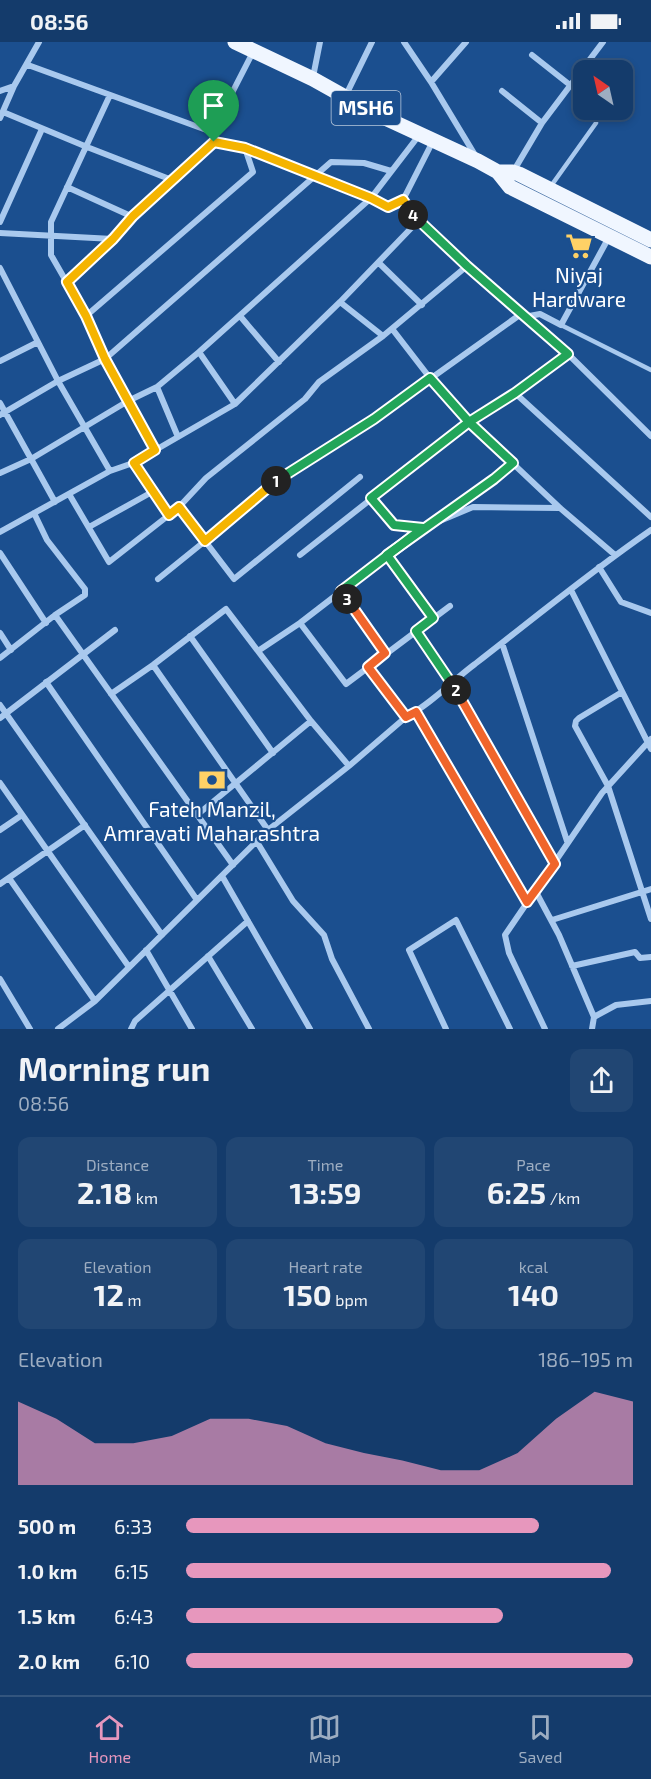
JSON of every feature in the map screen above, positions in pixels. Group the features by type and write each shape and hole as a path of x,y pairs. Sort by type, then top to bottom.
{"main road":[{"name":"MSH6","path":"243,45 506,175 609,236 651,257"},
{"name":"MSH6","path":"506,175 549,189 650,238"}],"street":[{"path":"39,42 14,86 1,115 172,180"},
{"path":"312,79 320,42"},
{"path":"345,97 372,42"},
{"path":"404,42 431,82 478,161"},
{"path":"431,82 466,42"},
{"path":"506,175 603,42"},
{"path":"214,142 212,132 243,45"},
{"path":"532,55 570,85"},
{"path":"28,65 212,132"},
{"path":"0,91 14,86"},
{"path":"502,91 542,123"},
{"path":"110,95 51,222 51,255 86,316 105,359 155,450"},
{"path":"0,222 42,129"},
{"path":"214,142 245,148 371,198 388,207 403,200 426,137"},
{"path":"0,474 32,459 128,401 157,387 371,198 392,171 426,137"},
{"path":"67,282 113,239 133,216 214,142"},
{"path":"86,316 253,172 245,148"},
{"path":"2,414 58,381 105,359 331,162 364,163 392,171"},
{"path":"67,187 133,216"},
{"path":"403,200 418,221 568,354 651,436"},
{"path":"0,532 110,471 134,463 235,404 379,263 418,221"},
{"path":"0,233 113,239"},
{"path":"158,579 270,485 309,458 374,419 522,315 540,314 561,325 609,236"},
{"path":"379,263 422,304"},
{"path":"69,494 109,562 179,507 206,478 305,399 319,382 393,330 467,266"},
{"path":"0,268 58,381 110,471"},
{"path":"340,302 383,336"},
{"path":"240,316 279,362"},
{"path":"393,330 430,378 469,422 560,508 615,555"},
{"path":"0,361 38,342"},
{"path":"199,352 235,404"},
{"path":"300,555 469,422 515,393 568,354"},
{"path":"157,387 178,437"},
{"path":"515,393 651,517"},
{"path":"0,403 2,414 32,459 55,502"},
{"path":"134,463 169,515"},
{"path":"434,523 513,463"},
{"path":"179,507 234,579 360,477"},
{"path":"88,527 152,492"},
{"path":"371,498 394,525 423,528"},
{"path":"258,651 300,623 423,528 473,507 560,508"},
{"path":"0,658 85,595 47,540 34,513"},
{"path":"60,1029 95,1001 268,830 406,717 416,712 452,681 599,567 651,530"},
{"path":"0,552 46,623"},
{"path":"387,555 433,618"},
{"path":"599,567 621,602 651,613"},
{"path":"545,1029 504,941 505,935 555,864 567,841 608,786 650,743 571,590"},
{"path":"341,591 385,653"},
{"path":"300,623 346,684 450,606"},
{"path":"111,694 226,609 311,721 349,766"},
{"path":"55,615 233,865"},
{"path":"3,716 115,630"},
{"path":"416,631 452,681 555,864"},
{"path":"0,633 11,650"},
{"path":"190,636 273,753"},
{"path":"502,643 567,841"},
{"path":"153,665 268,830"},
{"path":"368,667 406,717"},
{"path":"46,682 197,900"},
{"path":"622,692 579,718 575,724 608,786 651,919"},
{"path":"0,705 3,716 85,825 162,935"},
{"path":"416,712 527,902"},
{"path":"197,815 311,721"},
{"path":"0,783 129,967"},
{"path":"0,830 22,815"},
{"path":"0,884 85,825"},
{"path":"257,842 293,901 324,935 332,959 369,1029"},
{"path":"222,876 310,1029"},
{"path":"9,878 95,1001"},
{"path":"552,920 651,889"},
{"path":"536,892 552,920 594,1017 592,1029"},
{"path":"446,1029 409,950 456,920 510,1029"},
{"path":"131,1029 135,1021 248,921"},
{"path":"146,951 192,1029"},
{"path":"572,966 635,952 640,958 651,957"},
{"path":"208,956 252,1029"},
{"path":"0,979 30,1029"},
{"path":"594,1017 616,1005 651,1001"}],"lane":[{"path":"549,189 596,123"},
{"path":"561,325 651,370"}],"place":[{"name":"Niyaj Hardware","path":"579,246"},
{"name":"Fateh Manzil, Amravati Maharashtra","path":"212,780"}],"route":[{"path":"214,142 133,216 113,239 67,282 86,316 105,359 155,450 134,463 169,515 179,507 205,541 270,485 309,458 374,419 430,378 469,422 513,463 434,523 423,528 387,555 433,618 416,631 452,681 555,864 527,902 416,712 406,717 368,667 385,653 341,591 387,555 423,528 394,525 371,498 469,422 515,393 568,354 418,221 403,200 388,207 371,198 245,148 214,142"}]}
